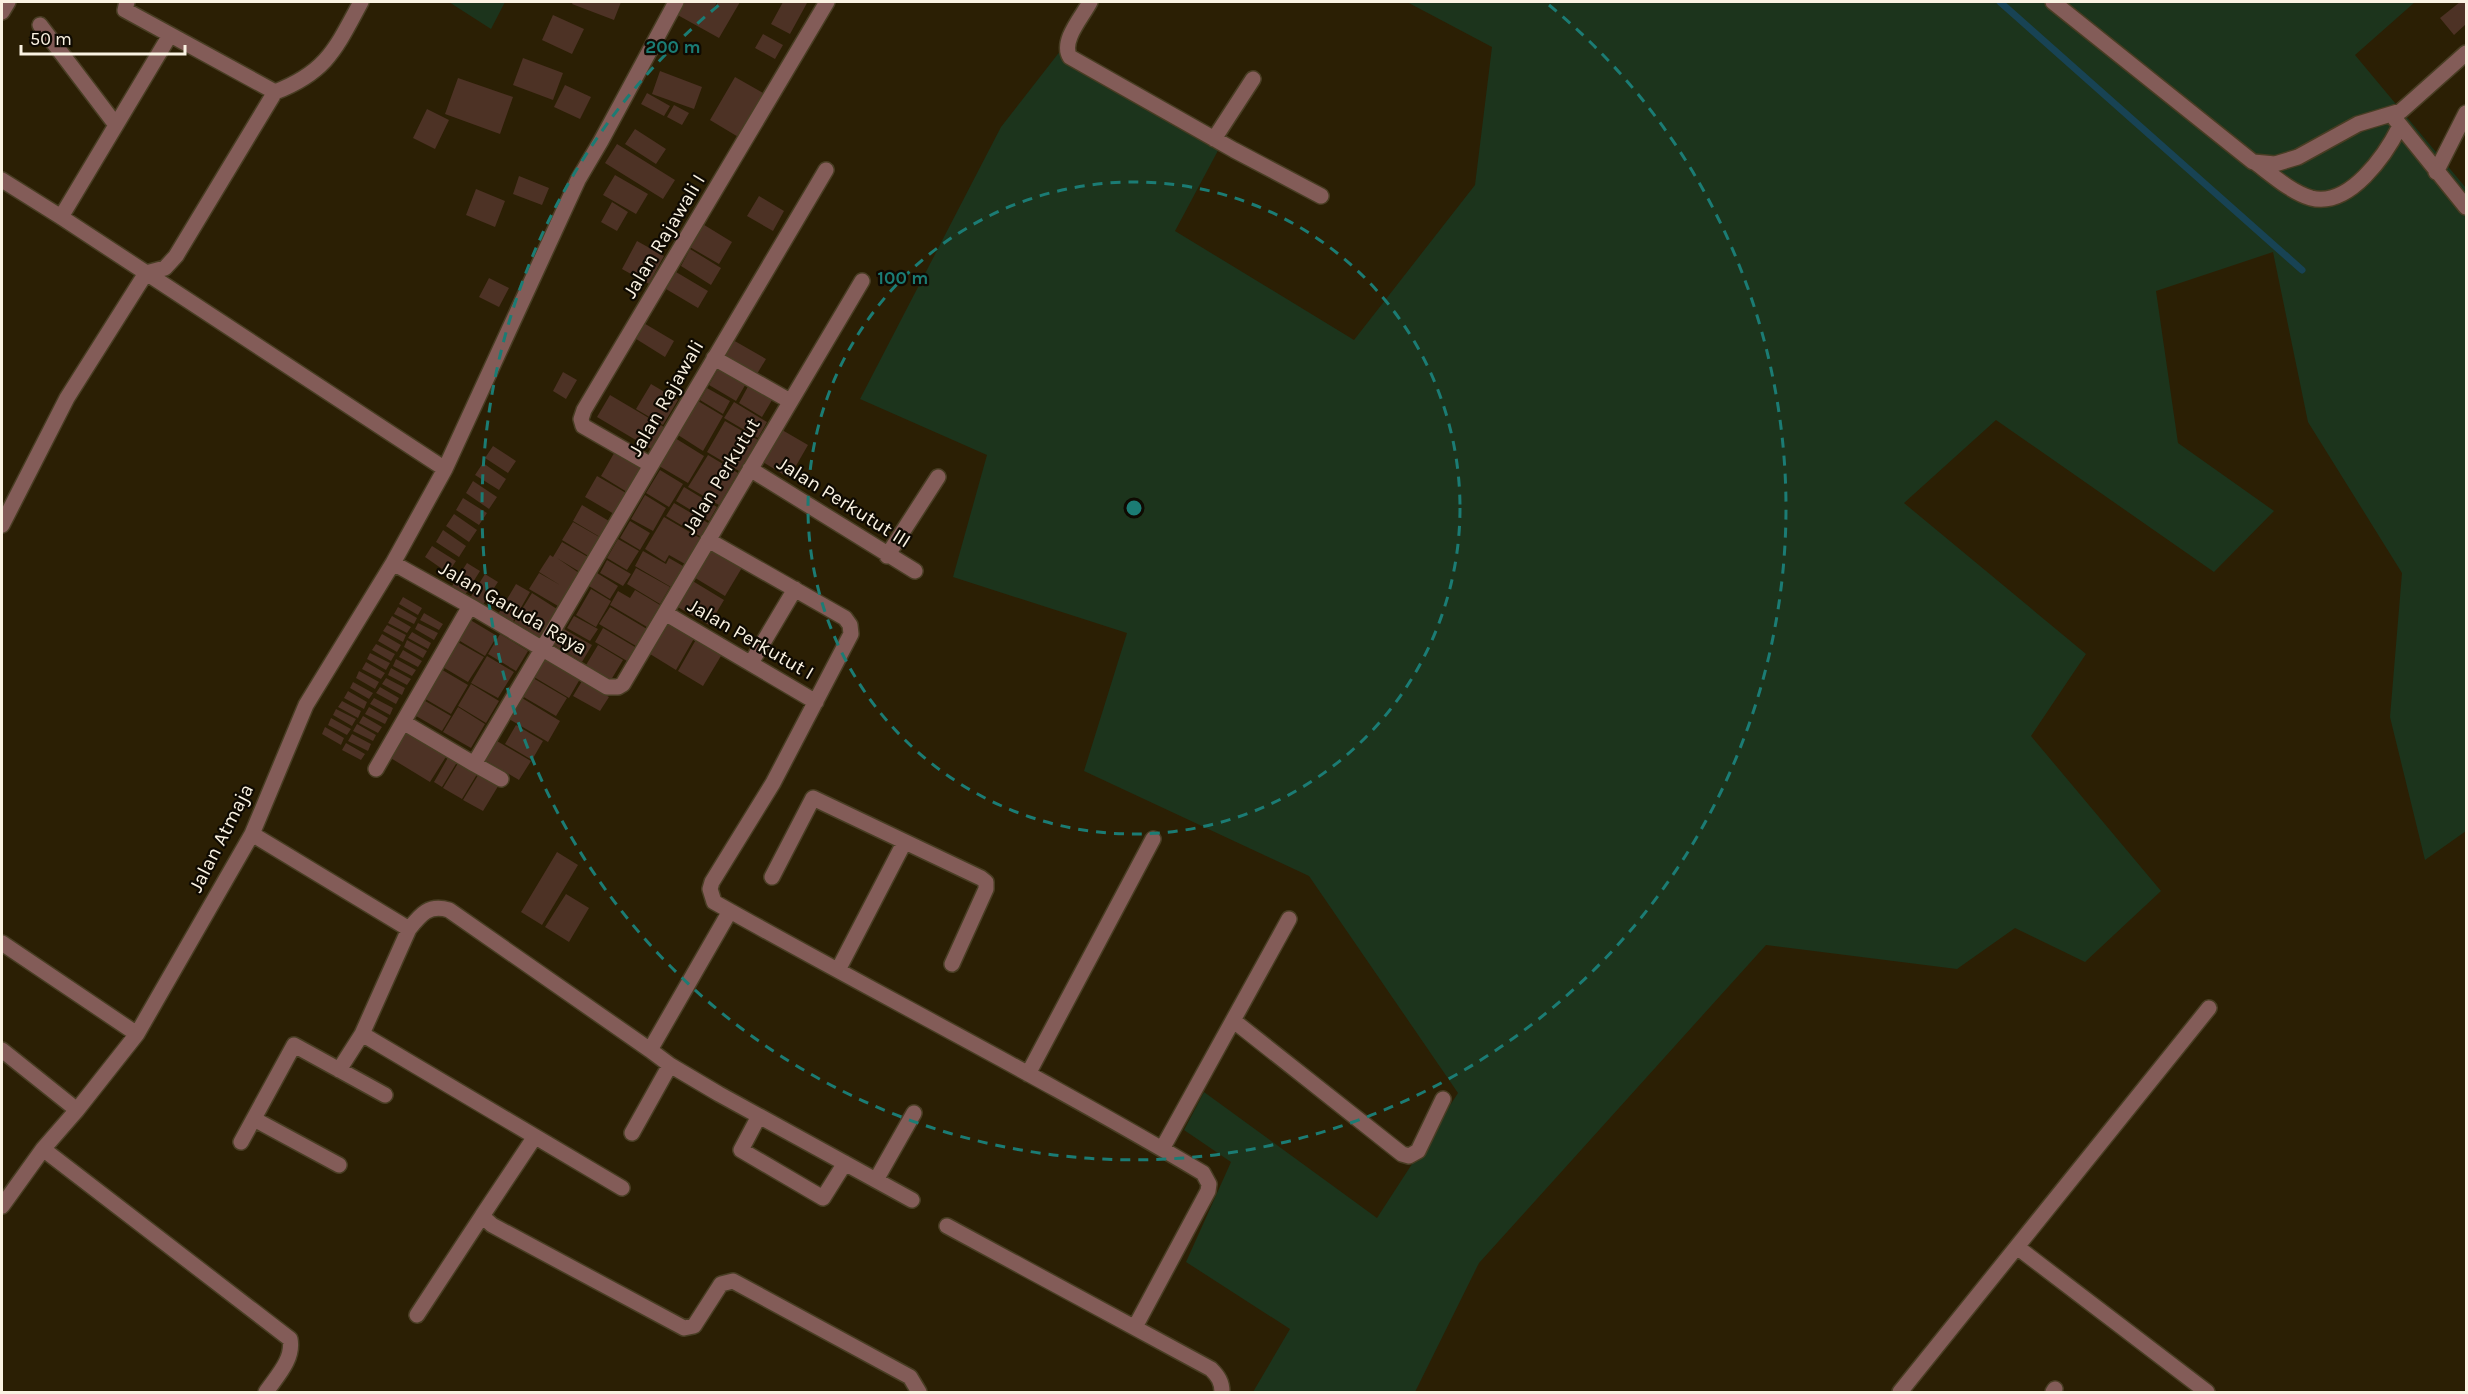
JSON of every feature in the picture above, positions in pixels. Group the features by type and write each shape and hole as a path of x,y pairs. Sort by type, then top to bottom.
{"street":[{"path":"2,12 8,2"},
{"path":"127,2 125,10 274,92"},
{"path":"2,525 67,398 146,273 165,268 176,256 274,92 301,81 333,54 361,2"},
{"name":"Jalan Atmaja","path":"2,1206 43,1149 137,1034 252,834 306,705 393,563 446,469 578,180 676,2"},
{"name":"Jalan Rajawali I","path":"651,465 584,426 581,419 584,410 826,2"},
{"path":"1090,2 1068,42 1067,52 1070,57 1214,139 1321,196"},
{"path":"2053,2 2253,162 2292,189 2313,198 2328,198 2348,190 2367,175 2382,157 2401,111 2466,53"},
{"path":"40,26 116,125"},
{"path":"61,217 170,35"},
{"path":"1214,139 1253,79"},
{"path":"2436,172 2466,113"},
{"path":"2253,162 2275,164 2298,158 2358,124 2396,121"},
{"path":"2396,121 2466,207"},
{"name":"Jalan Rajawali","path":"474,764 826,170"},
{"path":"2,180 446,469"},
{"name":"Jalan Perkutut","path":"613,688 623,684 862,281"},
{"path":"714,358 790,401"},
{"name":"Jalan Perkutut III","path":"750,469 887,556 915,571"},
{"path":"887,556 938,477"},
{"path":"708,540 845,618 850,625 851,633 773,783 712,882 710,889 714,902 1203,1173 1209,1184 1208,1191 1135,1328"},
{"name":"Jalan Garuda Raya","path":"393,563 607,687 613,688"},
{"path":"751,663 795,589"},
{"path":"376,769 470,606"},
{"name":"Jalan Perkutut I","path":"665,613 816,702"},
{"path":"403,722 501,779"},
{"path":"772,877 813,798 981,878 986,882 986,889 952,964"},
{"path":"252,834 410,929"},
{"path":"1028,1074 1153,839"},
{"path":"838,970 904,843"},
{"path":"339,1070 362,1034 410,929 422,913 430,909 449,910 670,1065 912,1200"},
{"path":"650,1050 730,912"},
{"path":"1161,1149 1289,919"},
{"path":"2,943 137,1034"},
{"path":"1904,1391 2209,1008"},
{"path":"1234,1021 1402,1154 1409,1156 1418,1151 1443,1099"},
{"path":"362,1034 534,1138 622,1188"},
{"path":"241,1142 294,1045 385,1095"},
{"path":"2,1050 77,1110"},
{"path":"632,1133 670,1065"},
{"path":"876,1180 914,1113"},
{"path":"759,1116 741,1150 823,1198 845,1164"},
{"path":"254,1119 339,1165"},
{"path":"417,1315 534,1138"},
{"path":"43,1149 290,1339 292,1348 290,1357 266,1392"},
{"path":"482,1216 492,1225 684,1328 694,1326 722,1284 733,1281 910,1377 919,1392"},
{"path":"947,1226 1211,1368 1222,1385 1222,1392"},
{"path":"2017,1247 2207,1392"}],"green space":[{"path":"449,2 505,2 491,29"},
{"path":"1407,2 2415,2 2355,55 2466,188 2466,831 2425,860 2390,717 2402,573 2308,422 2273,252 2156,291 2178,443 2274,511 2214,572 1996,420 1904,503 2086,654 2031,736 2161,891 2085,962 2015,928 1957,969 1766,945 1479,1263 1415,1392 1253,1392 1290,1329 1186,1262 1231,1162 1184,1130 1204,1092 1377,1218 1458,1093 1309,876 1084,771 1127,633 953,577 987,455 860,399 1001,127 1061,50 1222,143 1175,231 1354,340 1475,185 1492,47"}],"building":[{"path":"573,2 621,2 614,20 572,4"},
{"path":"681,2 717,2 714,8 718,2 740,2 719,38 674,13"},
{"path":"783,2 807,3 790,34 771,24"},
{"path":"2460,2 2466,2 2466,24 2454,35 2440,18"},
{"path":"553,15 584,29 572,54 542,40"},
{"path":"763,34 783,45 775,59 755,48"},
{"path":"523,58 563,73 553,100 513,85"},
{"path":"660,71 702,87 694,109 652,94"},
{"path":"735,77 765,94 740,138 710,120"},
{"path":"458,78 513,97 500,134 445,114"},
{"path":"565,85 591,97 580,119 554,107"},
{"path":"647,93 670,106 664,116 641,104"},
{"path":"674,105 689,113 682,125 667,117"},
{"path":"427,109 449,120 435,149 413,138"},
{"path":"635,129 666,149 656,164 625,144"},
{"path":"617,144 675,180 663,199 605,163"},
{"path":"615,175 648,194 636,214 603,195"},
{"path":"519,176 549,188 542,205 513,194"},
{"path":"476,189 505,201 495,227 466,215"},
{"path":"759,196 784,211 773,231 747,216"},
{"path":"612,202 628,212 617,231 601,222"},
{"path":"701,223 732,242 719,264 688,246"},
{"path":"637,241 664,256 649,284 622,269"},
{"path":"690,249 721,268 711,285 681,266"},
{"path":"676,272 708,291 698,308 666,289"},
{"path":"489,278 509,288 499,307 479,297"},
{"path":"642,322 674,341 665,357 633,337"},
{"path":"733,340 766,359 754,379 721,359"},
{"path":"721,364 748,380 736,401 709,385"},
{"path":"563,372 577,380 566,399 553,391"},
{"path":"751,381 775,395 762,417 739,403"},
{"path":"651,384 678,400 663,425 636,409"},
{"path":"707,388 730,401 723,414 700,400"},
{"path":"610,395 664,427 651,449 597,417"},
{"path":"698,401 723,416 703,451 678,435"},
{"path":"734,402 767,422 758,438 724,418"},
{"path":"725,421 758,440 739,471 707,452"},
{"path":"777,427 808,445 789,478 758,459"},
{"path":"675,438 704,456 688,483 659,466"},
{"path":"493,446 516,461 508,473 485,458"},
{"path":"617,448 644,464 627,492 601,476"},
{"path":"708,455 738,473 719,505 688,487"},
{"path":"483,463 506,479 499,490 475,475"},
{"path":"660,470 683,484 669,507 646,493"},
{"path":"597,476 626,493 614,514 585,497"},
{"path":"473,481 497,497 489,509 466,493"},
{"path":"684,487 717,507 709,521 676,501"},
{"path":"645,495 666,508 653,531 631,519"},
{"path":"463,498 487,513 479,525 456,510"},
{"path":"674,503 710,524 703,538 666,516"},
{"path":"582,505 609,521 600,537 573,521"},
{"path":"454,514 477,530 469,542 446,526"},
{"path":"664,517 700,538 685,564 669,555 665,562 645,549"},
{"path":"630,521 650,533 640,550 620,538"},
{"path":"573,522 601,538 590,557 562,540"},
{"path":"443,530 466,546 459,557 436,542"},
{"path":"618,539 639,551 627,570 607,558"},
{"path":"562,542 588,557 580,572 557,558 579,573 558,606 529,589 539,573 560,585 539,572 550,555 553,557"},
{"path":"432,546 456,561 448,573 425,557"},
{"path":"710,546 743,566 725,596 692,576"},
{"path":"643,551 666,564 669,558 683,566 671,587 635,566"},
{"path":"607,560 631,574 623,586 600,573"},
{"path":"467,563 480,571 465,595 452,586"},
{"path":"636,568 670,587 660,604 627,584"},
{"path":"597,573 618,586 610,599 589,586"},
{"path":"485,574 498,582 482,606 470,598"},
{"path":"691,580 724,600 709,625 676,606"},
{"path":"516,584 530,592 511,625 497,616"},
{"path":"591,589 611,601 596,627 576,615"},
{"path":"635,590 660,605 647,627 610,605 618,591 630,598"},
{"path":"532,593 557,609 540,638 514,622"},
{"path":"403,597 422,608 418,615 399,604"},
{"path":"398,607 417,618 414,624 394,614"},
{"path":"610,607 647,629 636,646 599,624"},
{"path":"424,613 443,624 439,630 420,620"},
{"path":"392,616 411,627 407,633 388,623"},
{"path":"574,616 598,629 590,641 567,628"},
{"path":"467,618 497,636 485,656 455,638"},
{"path":"671,620 696,635 676,670 650,654"},
{"path":"418,623 438,633 434,640 415,629"},
{"path":"387,625 406,635 403,642 383,631"},
{"path":"603,628 635,647 627,661 595,642"},
{"path":"564,629 592,645 582,662 554,645"},
{"path":"412,632 431,643 428,649 408,638"},
{"path":"382,634 401,645 397,652 378,641"},
{"path":"500,634 528,651 516,671 488,654"},
{"path":"698,636 724,651 703,686 678,671"},
{"path":"407,640 427,651 423,658 404,647"},
{"path":"456,641 484,657 468,682 441,666"},
{"path":"376,644 395,654 391,661 372,650"},
{"path":"598,645 623,660 611,680 586,665"},
{"path":"403,650 422,661 418,667 399,657"},
{"path":"370,653 390,663 386,670 367,659"},
{"path":"487,656 514,672 498,698 471,683"},
{"path":"545,658 580,679 569,698 534,677"},
{"path":"396,659 416,670 412,676 393,666"},
{"path":"366,662 385,673 381,679 362,669"},
{"path":"391,668 411,679 407,685 388,675"},
{"path":"439,668 468,685 451,714 422,697"},
{"path":"359,671 379,682 375,689 356,678"},
{"path":"386,678 405,688 402,695 382,684"},
{"path":"533,678 567,698 556,716 522,696"},
{"path":"582,681 609,697 600,711 573,696"},
{"path":"353,682 373,693 369,699 350,688"},
{"path":"471,684 499,701 486,723 458,706"},
{"path":"380,687 399,698 396,704 376,693"},
{"path":"348,691 367,702 364,709 344,698"},
{"path":"374,698 393,708 390,715 370,704"},
{"path":"420,698 451,716 442,731 411,713"},
{"path":"522,698 560,721 548,742 509,719"},
{"path":"342,701 361,711 358,718 338,707"},
{"path":"369,707 388,718 385,724 365,714"},
{"path":"458,707 485,724 471,748 443,732"},
{"path":"336,709 356,719 352,726 333,715"},
{"path":"363,716 382,727 378,733 359,723"},
{"path":"331,718 351,729 347,735 328,725"},
{"path":"357,724 376,735 373,741 353,731"},
{"path":"516,725 543,741 532,760 505,744"},
{"path":"325,727 344,738 341,745 322,734"},
{"path":"407,727 449,752 430,782 389,757"},
{"path":"352,734 371,744 368,751 348,741"},
{"path":"497,741 531,761 519,780 485,760"},
{"path":"346,743 365,754 361,760 342,750"},
{"path":"450,754 459,759 442,787 434,782"},
{"path":"460,760 479,771 462,799 443,788"},
{"path":"480,772 500,783 483,811 463,800"},
{"path":"557,852 578,865 542,925 521,912"},
{"path":"566,894 589,908 569,942 545,927"}],"waterway":[{"path":"2000,2 2302,270"}]}
